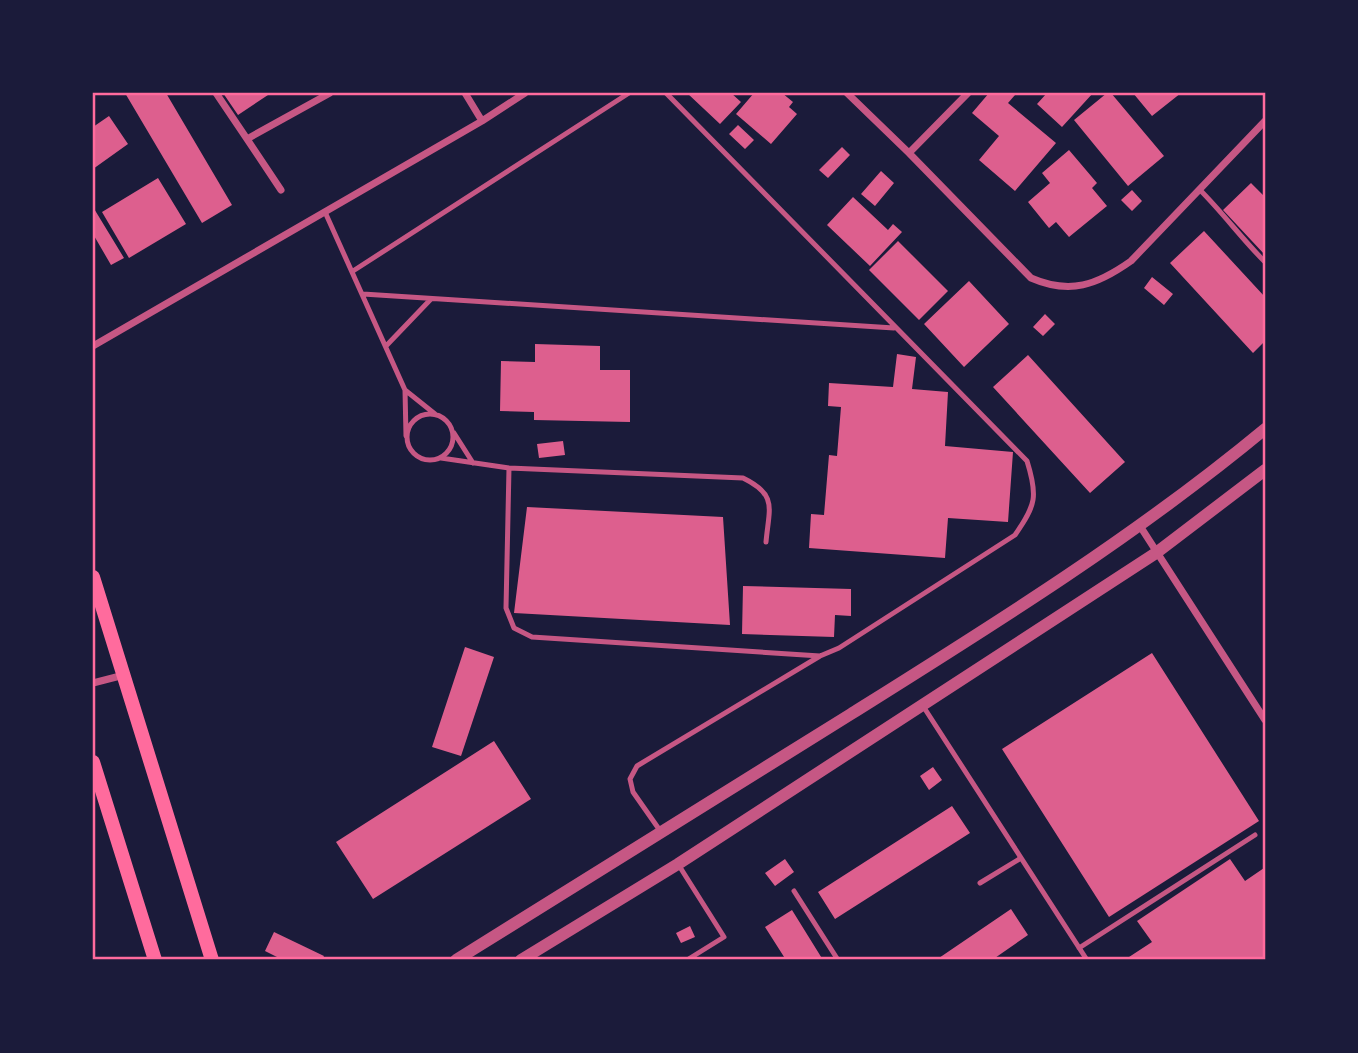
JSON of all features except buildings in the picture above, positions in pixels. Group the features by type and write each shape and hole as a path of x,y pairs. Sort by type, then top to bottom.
{"main road":[{"path":"93,577 212,960"},
{"path":"93,762 155,960"}],"street":[{"path":"216,93 281,190"},
{"path":"247,139 330,93"},
{"path":"466,93 482,121"},
{"path":"93,346 482,121 525,93"},
{"path":"847,93 1031,278 1047,285 1065,288 1090,284 1131,261 1265,121"},
{"path":"909,153 968,93"},
{"path":"456,960 947,654 1140,526 1265,429"},
{"path":"521,960 678,864 1156,553 1265,470"},
{"path":"1140,526 1265,720"},
{"path":"93,683 124,675"}],"lane":[{"path":"353,271 629,93"},
{"path":"661,832 633,792 630,779 637,766 820,656 839,648 1015,535 1031,512 1035,487 1027,461 666,93"},
{"path":"1200,190 1265,262"},
{"path":"325,212 405,390 407,436 411,451 418,457 425,460 441,458 509,468 743,478 761,487 769,500 766,542"},
{"path":"363,294 894,328"},
{"path":"386,346 431,299"},
{"path":"405,390 442,417 473,463"},
{"path":"407,436 408,428 419,416 435,414"},
{"path":"441,458 452,446 452,430"},
{"path":"509,468 506,608 514,628 532,638 820,656"},
{"path":"923,706 1087,960"},
{"path":"1079,948 1255,835"},
{"path":"980,883 1021,858"},
{"path":"678,864 724,937 687,960"},
{"path":"794,891 838,960"}]}
